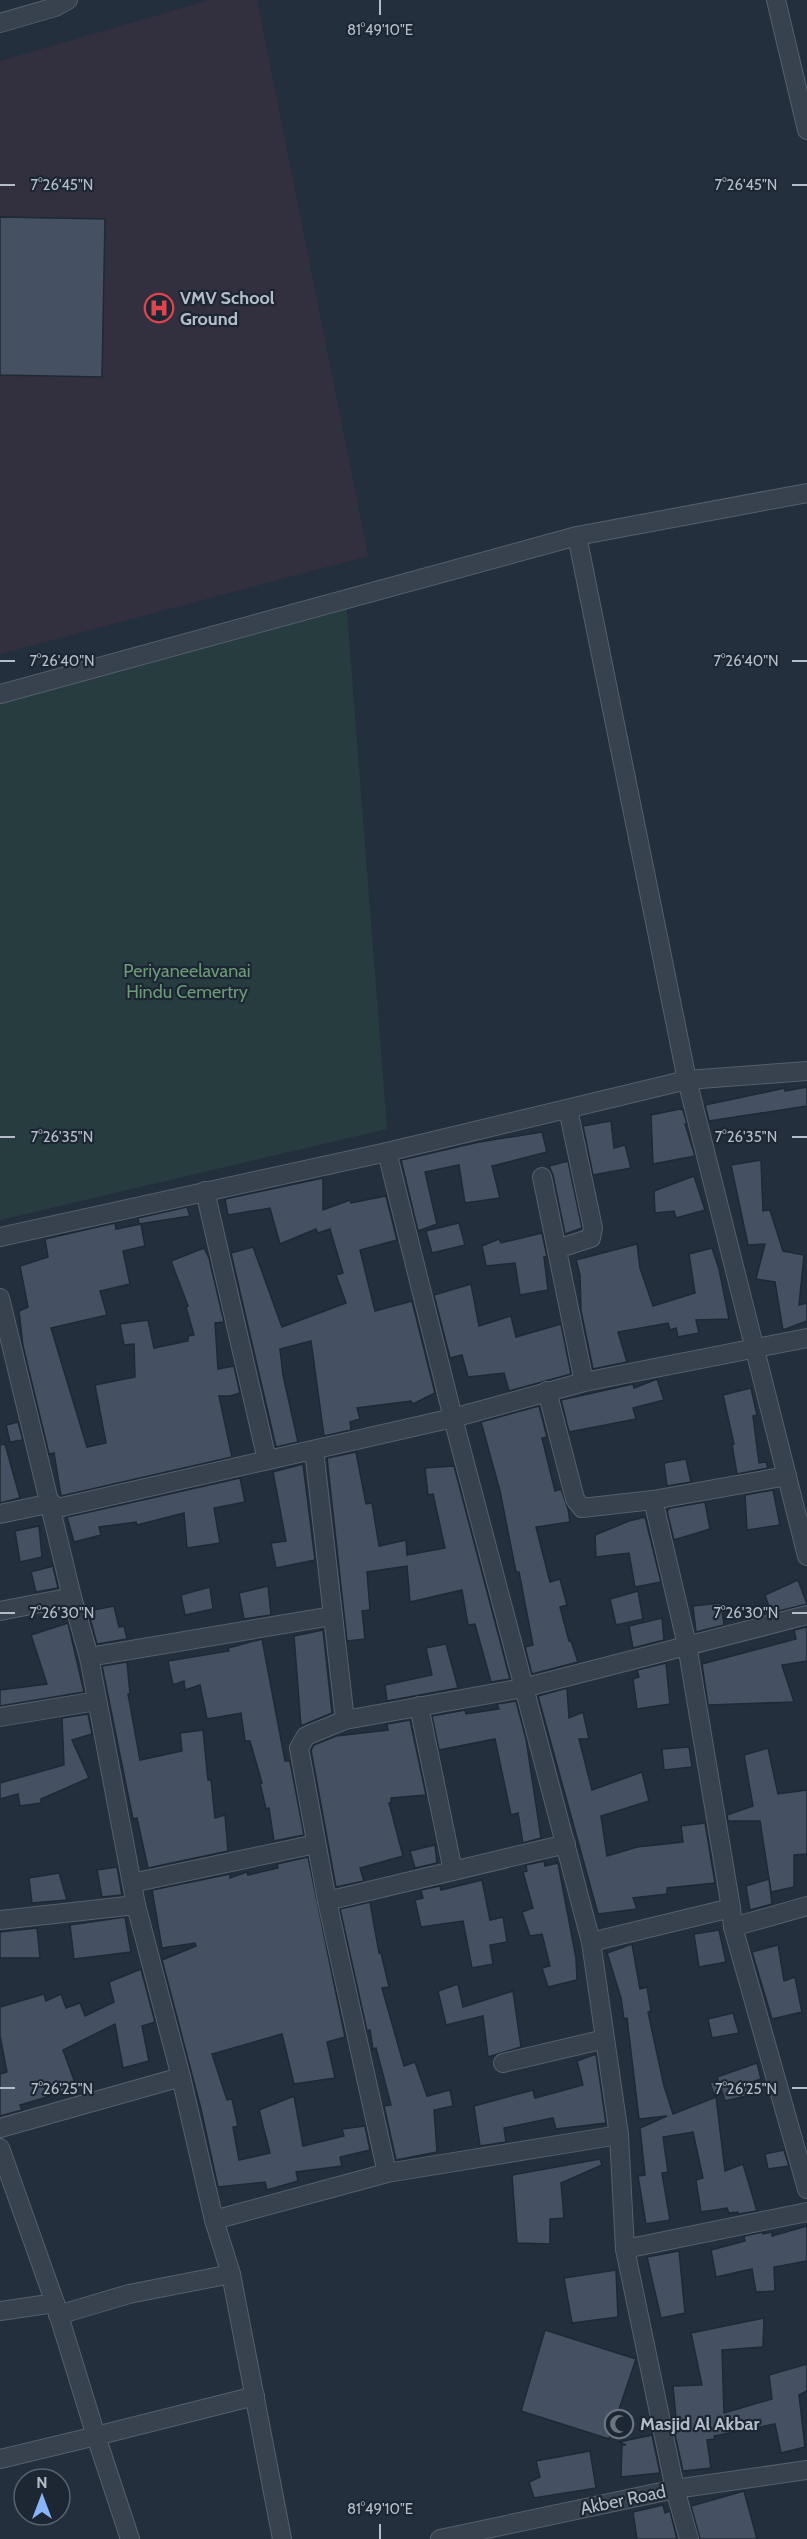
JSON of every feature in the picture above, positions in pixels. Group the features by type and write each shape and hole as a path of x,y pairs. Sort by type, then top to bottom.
{"street":[{"path":"0,23 55,7 68,0"},
{"path":"776,0 807,130"},
{"path":"0,694 577,536 807,493"},
{"path":"577,536 687,1080 807,1556"},
{"path":"0,1237 387,1152 687,1080 807,1071"},
{"path":"557,1249 591,1238 593,1228 568,1108"},
{"path":"387,1152 453,1418 591,1942 619,2135 625,2249 675,2489 689,2539"},
{"path":"542,1177 584,1382"},
{"path":"205,1191 267,1460"},
{"path":"0,1298 52,1506 72,1597 89,1657 136,1905 181,2077 214,2220 231,2274 282,2539"},
{"path":"0,1514 52,1506 314,1450 453,1418 584,1382 807,1338"},
{"path":"547,1391 575,1499 582,1508 653,1500 787,1476"},
{"path":"314,1450 345,1720"},
{"path":"653,1500 687,1645 733,1927 807,2188"},
{"path":"0,1611 72,1597"},
{"path":"387,2173 316,1844 299,1748 306,1736 345,1720 523,1689 807,1615"},
{"path":"89,1657 332,1616"},
{"path":"0,1717 97,1701"},
{"path":"419,1706 453,1871"},
{"path":"132,1883 316,1844"},
{"path":"327,1901 566,1844"},
{"path":"0,1920 136,1905"},
{"path":"733,1927 807,1906"},
{"path":"591,1942 731,1908"},
{"path":"503,2063 605,2039"},
{"path":"0,2128 181,2077"},
{"path":"214,2220 387,2173 619,2135"},
{"path":"0,2148 56,2309 130,2539"},
{"path":"625,2249 807,2212"},
{"path":"0,2311 56,2309 231,2274"},
{"path":"0,2459 255,2396"},
{"name":"Akber Road","path":"440,2539 675,2489 807,2470"}],"shaded area":[{"name":"VMV School Ground","path":"210,0 257,0 368,556 0,654 0,61"}],"green space":[{"name":"Periyaneelavanai Hindu Cemertry","path":"346,599 387,1129 0,1220 0,694"}],"building":[{"path":"0,217 105,219 102,377 0,375"},
{"path":"807,1087 807,1106 709,1121 705,1105 785,1088 785,1091"},
{"path":"683,1110 695,1156 653,1164 651,1115"},
{"path":"611,1121 614,1148 625,1145 631,1168 593,1175 583,1126"},
{"path":"542,1132 547,1152 492,1166 500,1198 465,1203 459,1165 425,1172 437,1224 418,1231 401,1160 479,1142"},
{"path":"761,1160 763,1211 770,1210 783,1251 804,1255 799,1305 807,1303 807,1321 783,1330 775,1282 756,1279 765,1244 748,1245 731,1165"},
{"path":"568,1161 582,1228 565,1234 553,1175 549,1166"},
{"path":"694,1176 705,1210 676,1218 674,1211 655,1213 654,1191"},
{"path":"323,1178 323,1210 350,1200 351,1203 386,1196 397,1240 360,1250 375,1311 412,1301 435,1393 413,1404 411,1401 357,1408 360,1419 350,1422 351,1430 324,1436 311,1341 280,1349 283,1375 298,1442 276,1447 231,1253 253,1247 282,1327 346,1303 336,1275 343,1273 330,1229 318,1233 316,1229 280,1244 270,1208 228,1215 225,1199"},
{"path":"187,1207 190,1216 139,1224 138,1218"},
{"path":"115,1223 116,1229 141,1224 145,1246 123,1251 130,1284 100,1291 107,1315 51,1328 87,1447 106,1443 95,1385 135,1377 134,1344 124,1345 120,1324 148,1320 154,1348 188,1341 188,1336 194,1335 186,1307 188,1306 171,1261 204,1248 209,1258 224,1322 215,1323 218,1369 234,1366 240,1393 219,1396 232,1457 61,1496 54,1453 49,1454 23,1346 19,1311 28,1307 20,1266 48,1257 45,1239"},
{"path":"459,1223 465,1245 432,1253 426,1231"},
{"path":"542,1233 547,1257 544,1257 548,1290 520,1295 515,1263 486,1266 482,1246 499,1239 501,1243"},
{"path":"637,1244 640,1268 653,1306 695,1293 689,1254 712,1248 719,1269 729,1319 696,1320 699,1333 678,1337 676,1328 670,1330 668,1323 618,1332 627,1362 593,1369 581,1311 580,1275 576,1260"},
{"path":"471,1284 479,1326 511,1316 516,1337 561,1324 571,1374 509,1391 504,1373 468,1377 462,1355 450,1358 434,1295"},
{"path":"657,1379 664,1400 633,1408 636,1419 569,1432 561,1400 633,1384 634,1388"},
{"path":"751,1388 757,1415 753,1416 759,1463 766,1462 768,1468 737,1474 732,1444 734,1444 723,1395"},
{"path":"539,1406 547,1437 542,1438 555,1491 561,1489 570,1522 536,1527 550,1582 560,1579 567,1605 560,1607 569,1641 571,1641 578,1662 532,1674 525,1647 533,1645 519,1572 516,1572 500,1491 481,1422"},
{"path":"18,1422 23,1440 10,1442 6,1425"},
{"path":"5,1444 20,1498 0,1503 0,1445"},
{"path":"356,1452 366,1504 372,1503 379,1546 406,1540 407,1555 445,1548 433,1494 428,1495 425,1468 454,1466 510,1679 491,1682 475,1624 468,1625 462,1590 410,1602 407,1566 367,1572 370,1610 362,1611 365,1639 347,1641 327,1458"},
{"path":"686,1459 691,1482 667,1486 664,1463"},
{"path":"303,1464 315,1560 276,1568 271,1543 286,1541 273,1472"},
{"path":"240,1478 245,1502 214,1508 220,1543 187,1548 184,1513 137,1525 136,1522 99,1527 101,1535 74,1542 67,1517"},
{"path":"773,1490 780,1525 747,1530 745,1495"},
{"path":"705,1502 710,1529 674,1540 667,1511 670,1508"},
{"path":"645,1517 661,1582 635,1587 629,1553 596,1557 595,1535"},
{"path":"39,1526 42,1557 20,1562 15,1531"},
{"path":"53,1566 58,1588 36,1592 31,1572"},
{"path":"798,1580 807,1604 771,1613 765,1595"},
{"path":"268,1586 271,1615 244,1619 239,1593"},
{"path":"210,1587 213,1609 185,1615 181,1595"},
{"path":"638,1591 643,1619 616,1625 610,1599"},
{"path":"721,1603 724,1625 696,1632 693,1606"},
{"path":"114,1606 119,1627 124,1626 127,1639 97,1644 88,1611"},
{"path":"662,1618 664,1640 633,1648 629,1626"},
{"path":"68,1623 84,1692 0,1706 0,1690 47,1684 31,1635"},
{"path":"807,1627 807,1661 782,1665 794,1702 708,1705 702,1664 796,1639 794,1630"},
{"path":"323,1630 332,1713 301,1726 294,1636"},
{"path":"262,1639 285,1761 290,1761 304,1835 274,1841 269,1808 266,1809 260,1783 262,1783 250,1741 245,1741 241,1713 207,1719 200,1685 185,1690 184,1681 173,1685 168,1661 229,1651 228,1648"},
{"path":"446,1644 458,1688 387,1701 385,1685 432,1675 426,1648"},
{"path":"127,1662 130,1694 128,1694 140,1760 182,1751 180,1733 203,1730 208,1780 211,1780 215,1818 225,1815 228,1851 148,1868 137,1818 133,1819 102,1666"},
{"path":"666,1663 670,1704 637,1709 633,1679 639,1677 637,1670"},
{"path":"567,1688 569,1718 583,1712 589,1739 579,1739 592,1790 642,1772 649,1801 601,1816 607,1856 637,1847 683,1842 681,1826 705,1823 715,1883 667,1888 667,1894 633,1898 637,1909 598,1914 538,1696"},
{"path":"516,1701 526,1739 541,1838 523,1843 518,1813 511,1815 495,1739 439,1750 432,1716 465,1710 466,1714 499,1709 497,1704"},
{"path":"88,1714 92,1734 72,1740 89,1778 41,1799 41,1803 20,1806 18,1794 0,1799 0,1783 64,1765 62,1718"},
{"path":"410,1720 426,1795 391,1798 391,1803 389,1803 403,1856 360,1868 364,1881 336,1887 311,1750 314,1745 336,1736 388,1730 387,1724"},
{"path":"689,1747 692,1767 664,1770 662,1749"},
{"path":"768,1748 778,1794 807,1790 807,1854 794,1855 794,1887 771,1892 760,1821 728,1821 727,1815 753,1806 744,1755"},
{"path":"435,1845 437,1863 415,1868 410,1851"},
{"path":"308,1857 345,2037 327,2042 335,2078 294,2084 282,2034 212,2054 227,2100 232,2099 238,2126 233,2127 239,2160 270,2153 259,2110 294,2096 303,2146 344,2136 342,2129 365,2126 370,2150 340,2157 342,2166 296,2172 298,2181 267,2190 265,2182 218,2187 201,2109 162,1960 196,1946 195,1943 162,1948 152,1890 230,1874 230,1878 247,1872 248,1875 278,1868 277,1864"},
{"path":"544,1861 545,1866 558,1863 576,1958 577,1980 548,1987 542,1968 550,1966 542,1934 530,1936 522,1912 533,1908 523,1872 527,1871 526,1865"},
{"path":"117,1867 122,1895 102,1897 97,1870"},
{"path":"59,1873 67,1900 32,1903 29,1878"},
{"path":"769,1879 772,1904 750,1910 746,1886"},
{"path":"482,1880 490,1920 503,1917 507,1942 490,1945 493,1964 472,1968 463,1921 421,1927 415,1900 423,1898 421,1890 440,1886 441,1890"},
{"path":"370,1902 379,1953 381,1953 389,1987 382,1988 404,2066 415,2062 427,2096 450,2090 453,2106 434,2110 437,2152 396,2160 384,2106 391,2105 376,2048 373,2049 370,2030 367,2031 340,1909"},
{"path":"125,1917 131,1952 74,1959 70,1925"},
{"path":"37,1928 40,1958 0,1958 0,1932"},
{"path":"719,1930 726,1962 699,1967 694,1934"},
{"path":"632,1944 640,1989 647,1987 651,2011 648,2012 664,2086 673,2114 716,2097 725,2171 743,2164 757,2211 738,2214 738,2212 729,2213 727,2208 701,2212 696,2180 703,2178 693,2132 663,2137 668,2172 662,2173 670,2220 646,2224 638,2176 645,2175 640,2128 667,2116 639,2119 627,2018 624,2019 621,1998 607,1953"},
{"path":"778,1945 784,1981 795,1977 802,2012 772,2019 752,1952"},
{"path":"141,1969 155,2022 142,2026 149,2061 123,2068 115,2024 63,2050 77,2088 20,2105 22,2110 0,2116 0,2074 7,2072 0,2036 0,2007 44,1994 46,2001 61,1994 66,2008 80,2003 85,2016 114,2002 109,1982"},
{"path":"458,1984 463,2007 513,1991 521,2047 488,2057 483,2016 446,2025 438,1991"},
{"path":"733,2013 739,2033 712,2038 708,2019"},
{"path":"596,2054 606,2123 556,2129 553,2118 504,2128 506,2142 480,2146 474,2106 533,2090 535,2098 583,2085 577,2061"},
{"path":"757,2063 761,2079 746,2084 750,2095 725,2101 722,2091 714,2094 710,2083 718,2080 717,2077"},
{"path":"784,2150 789,2166 768,2169 765,2154"},
{"path":"600,2159 602,2165 561,2183 564,2218 550,2219 550,2244 517,2243 512,2175"},
{"path":"807,2226 807,2261 774,2267 775,2291 756,2292 752,2269 716,2277 711,2250 745,2241 744,2236 772,2232 772,2236"},
{"path":"679,2251 685,2313 661,2318 647,2257"},
{"path":"616,2270 618,2317 572,2323 564,2278"},
{"path":"764,2318 763,2347 722,2350 724,2413 772,2399 769,2375 807,2364 807,2391 799,2395 805,2447 781,2453 775,2424 714,2436 715,2439 707,2440 711,2468 683,2471 674,2430 677,2429 673,2386 702,2385 691,2333"},
{"path":"545,2330 636,2359 609,2439 521,2411"},
{"path":"652,2435 660,2473 621,2477 622,2445 626,2445 619,2442"},
{"path":"590,2451 596,2488 534,2498 529,2482 540,2477 536,2461"},
{"path":"744,2491 757,2539 700,2539 691,2506"},
{"path":"663,2505 665,2513 670,2511 677,2539 637,2539 633,2512"}],"place":[{"name":"VMV School Ground","path":"159,308"},
{"name":"Masjid Al Akbar","path":"619,2424"}]}
